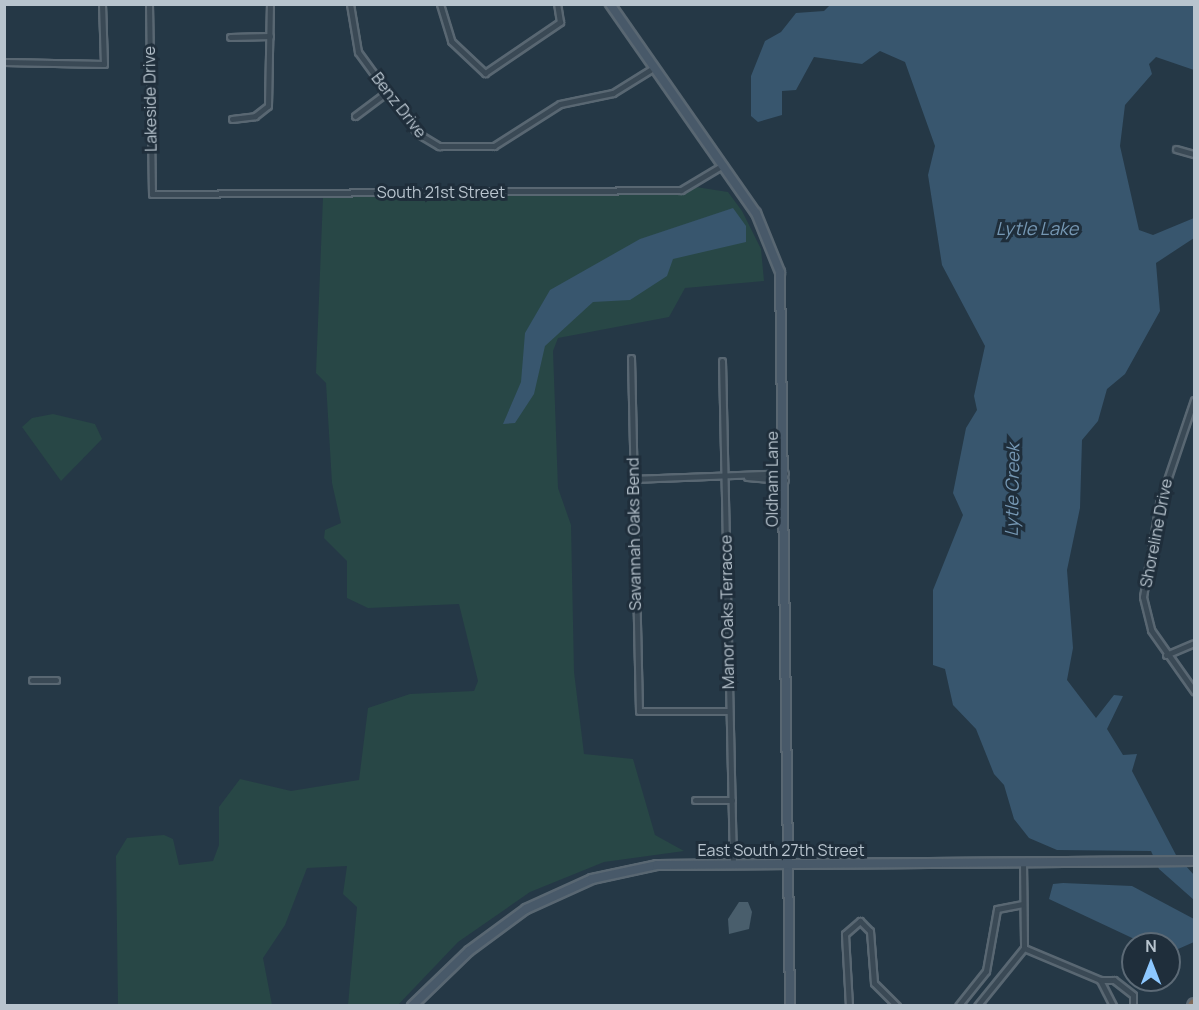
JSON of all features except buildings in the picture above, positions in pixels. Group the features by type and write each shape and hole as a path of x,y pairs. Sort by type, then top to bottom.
{"main road":[{"name":"Oldham Lane","path":"610,4 756,213 780,272 785,476 790,1005"},
{"name":"East South 27th Street","path":"412,1005 468,951 526,909 581,884 657,865 1193,861"}],"street":[{"path":"4,62 104,64 102,4"},
{"name":"Lakeside Drive","path":"149,4 152,194"},
{"path":"232,118 263,112 272,92 270,4"},
{"name":"Benz Drive","path":"350,4 358,52 387,92 429,142 484,148 515,137 560,104 612,93 655,67"},
{"path":"440,4 451,41 485,73 560,22 557,4"},
{"path":"230,37 270,36"},
{"path":"355,116 387,92"},
{"path":"1176,149 1194,154"},
{"name":"South 21st Street","path":"152,194 681,190 723,165"},
{"name":"Savannah Oaks Bend","path":"631,358 639,711 729,711"},
{"name":"Manor Oaks Terracce","path":"722,361 733,864"},
{"name":"Shoreline Drive","path":"1194,400 1175,445 1144,576 1147,617 1166,655 1194,691"},
{"path":"632,479 785,476"},
{"path":"1166,655 1194,643"},
{"path":"32,680 56,680"},
{"path":"695,800 732,800"},
{"path":"977,1005 998,976 1024,948 1023,862"},
{"path":"960,1005 986,971 997,909 1022,904"},
{"path":"849,1005 845,934 860,921 870,931 874,983 897,1005"},
{"path":"1024,948 1100,980 1114,980 1130,990 1134,1005"},
{"path":"986,971 998,976"},
{"path":"1100,980 1113,1005"}],"green space":[{"path":"696,187 728,192 742,211 761,249 764,281 685,288 669,317 558,338 553,351 558,488 571,525 574,672 584,754 633,759 655,835 684,851 604,862 530,892 458,942 397,1006 348,1005 357,907 343,894 347,866 307,868 285,925 263,958 272,1005 118,1005 116,856 127,838 164,835 173,839 179,865 213,861 219,845 219,807 240,779 291,791 359,780 368,708 410,694 474,691 478,681 459,604 368,608 347,598 347,561 324,538 325,530 341,523 332,483 326,383 316,373 323,197 681,193"},
{"path":"53,414 95,424 102,439 61,481 22,427 32,418"}],"water":[{"name":"Lytle Lake","path":"830,5 1194,5 1194,70 1156,57 1149,64 1152,74 1125,105 1120,146 1139,230 1153,235 1194,218 1194,238 1156,263 1160,311 1125,374 1107,389 1098,421 1082,440 1080,508 1067,570 1073,648 1067,680 1096,718 1114,695 1123,696 1107,729 1123,755 1137,754 1132,771 1176,855 1194,875 1194,900 1159,869 1151,851 1057,850 1029,838 1014,819 1004,785 994,774 976,729 953,705 945,669 933,665 933,590 963,515 953,493 966,428 977,410 974,396 985,346 942,265 928,175 935,146 905,62 880,51 862,64 814,57 796,90 782,91 782,115 758,122 751,116 751,76 765,41 781,32 796,13 824,11"},
{"path":"733,208 746,226 746,242 673,259 667,276 630,300 593,302 545,346 534,394 515,423 503,424 521,382 525,333 550,290 640,239"},
{"path":"1053,884 1132,886 1194,919 1194,942 1181,948 1181,932 1121,933 1049,899"}],"water label":[{"name":"Lytle Creek","path":"1012,490"}]}
